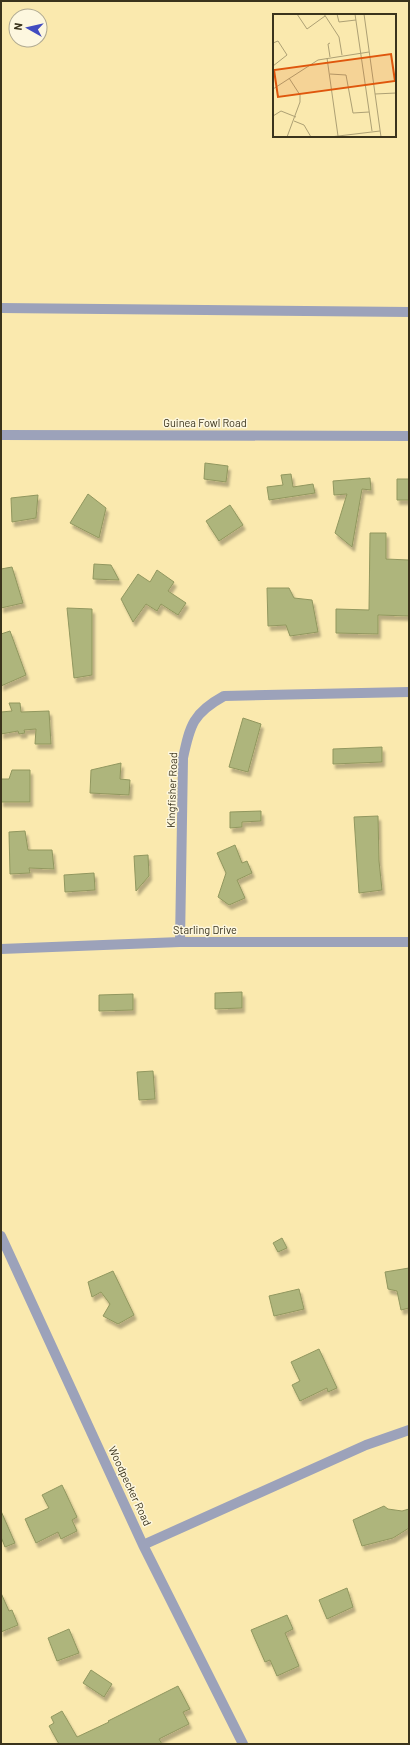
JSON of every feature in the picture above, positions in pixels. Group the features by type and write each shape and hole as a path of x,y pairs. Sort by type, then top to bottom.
{"street":[{"path":"1,308 409,312"},
{"name":"Guinea Fowl Road","path":"1,435 409,436"},
{"name":"Kingfisher Road","path":"180,942 183,758 188,735 196,717 208,705 224,696 409,692"},
{"name":"Starling Drive","path":"1,949 180,942 409,942"},
{"name":"Woodpecker Road","path":"1,1236 143,1545 243,1744"},
{"path":"143,1545 366,1445 409,1430"}],"building":[{"path":"205,463 228,466 226,482 204,479"},
{"path":"291,474 293,487 313,484 315,493 269,500 267,487 283,485 281,475"},
{"path":"370,478 371,490 362,489 352,547 335,533 347,494 334,495 333,481"},
{"path":"397,479 409,479 409,500 397,500"},
{"path":"88,494 106,508 99,538 70,523"},
{"path":"38,495 36,518 12,522 11,498"},
{"path":"230,505 243,525 219,541 206,521"},
{"path":"370,533 386,533 386,559 409,560 409,616 378,615 378,634 336,633 336,609 369,610"},
{"path":"94,564 111,565 119,580 93,579"},
{"path":"12,567 23,603 1,608 1,569"},
{"path":"157,570 174,582 168,591 186,603 178,615 161,604 157,611 146,604 133,622 121,599 138,574 150,582"},
{"path":"267,588 289,588 294,598 312,600 318,632 290,636 286,625 268,626"},
{"path":"67,608 92,609 92,675 74,678"},
{"path":"10,631 26,675 1,686 1,634"},
{"path":"9,703 20,703 21,712 49,711 51,744 35,744 36,729 24,730 25,733 19,734 18,731 1,734 1,712 12,711"},
{"path":"243,718 261,724 248,772 229,767"},
{"path":"382,747 382,762 333,764 333,749"},
{"path":"121,763 120,779 130,780 129,795 90,793 91,770"},
{"path":"12,770 30,770 30,802 1,802 1,779 9,779"},
{"path":"261,811 261,821 242,822 242,827 230,828 230,812"},
{"path":"378,816 379,861 382,890 359,893 354,817"},
{"path":"25,831 28,850 52,850 54,869 29,868 30,873 10,874 9,832"},
{"path":"235,845 242,863 247,861 252,873 237,880 245,898 229,905 218,897 226,873 217,853"},
{"path":"148,855 149,876 136,891 134,856"},
{"path":"94,873 95,890 65,892 64,875"},
{"path":"242,992 242,1008 215,1009 215,993"},
{"path":"133,994 133,1010 99,1011 99,995"},
{"path":"153,1071 155,1099 139,1100 137,1072"},
{"path":"282,1238 287,1248 278,1252 273,1243"},
{"path":"409,1268 409,1308 401,1310 397,1291 388,1289 385,1272"},
{"path":"113,1271 134,1315 118,1324 103,1316 110,1304 101,1292 92,1297 88,1282"},
{"path":"299,1289 304,1309 274,1316 269,1296"},
{"path":"319,1349 337,1388 328,1392 327,1388 300,1401 292,1385 300,1381 291,1362"},
{"path":"62,1485 77,1517 72,1520 77,1531 61,1539 58,1532 36,1543 25,1519 49,1508 42,1495"},
{"path":"384,1506 388,1509 402,1511 409,1509 409,1528 393,1538 362,1546 353,1520"},
{"path":"1,1511 15,1543 5,1547 1,1537"},
{"path":"347,1588 353,1607 327,1619 319,1600"},
{"path":"1,1593 9,1611 12,1610 18,1625 1,1632"},
{"path":"287,1615 293,1629 285,1633 299,1666 277,1676 270,1660 265,1662 251,1630"},
{"path":"69,1629 79,1653 57,1661 48,1638"},
{"path":"91,1670 112,1684 104,1697 83,1683"},
{"path":"178,1686 190,1709 183,1712 189,1724 159,1739 162,1744 59,1744 49,1726 54,1723 51,1717 62,1711 77,1737"}]}
